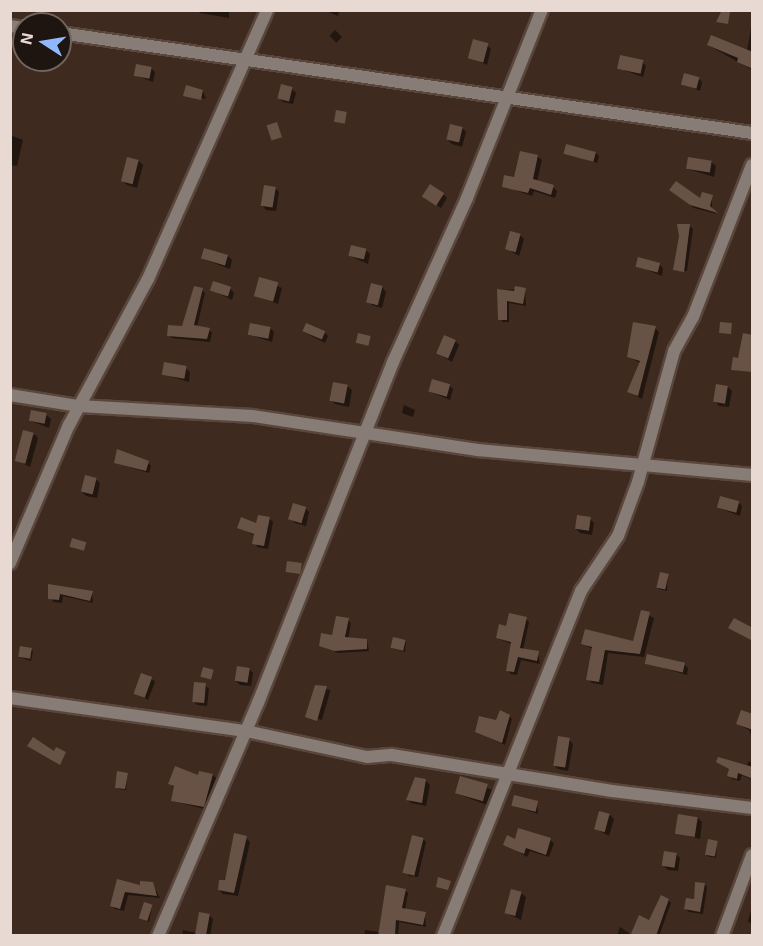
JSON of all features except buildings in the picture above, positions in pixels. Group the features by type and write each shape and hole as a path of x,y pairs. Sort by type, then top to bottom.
{"street":[{"path":"10,563 80,406 148,279 267,10"},
{"path":"158,936 246,731 364,433 508,97 542,10"},
{"path":"72,35 753,133"},
{"path":"443,936 581,591 618,536 643,464 674,351 693,317 753,165"},
{"path":"10,395 80,406 253,416 478,450 753,475"},
{"path":"10,698 246,731 367,757 392,755 753,808"},
{"path":"722,936 753,855"}]}
